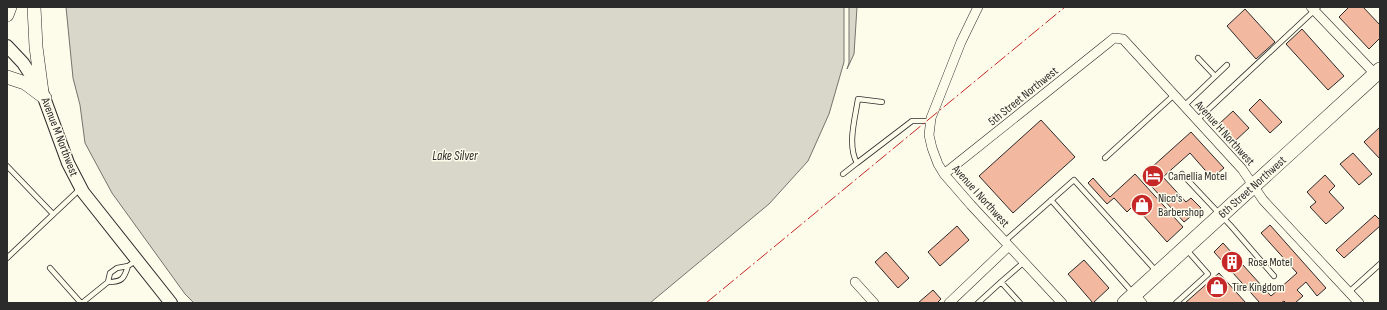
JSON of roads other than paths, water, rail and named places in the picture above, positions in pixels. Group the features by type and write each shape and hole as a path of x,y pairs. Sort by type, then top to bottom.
{"highway":[{"name":"6th Street Northwest","path":"1134,300 1158,273 1378,72"}],"main road":[{"path":"7,15 10,7"},
{"path":"34,7 36,47 43,95"},
{"path":"7,76 25,83 43,95"}],"street":[{"name":"Avenue I Northwest","path":"978,7 961,42 931,121 929,135 932,148 938,164 944,174 1062,303"},
{"path":"1314,8 1378,72"},
{"name":"5th Street Northwest","path":"944,174 1114,38 1118,38"},
{"name":"Avenue H Northwest","path":"1118,38 1123,39 1242,169 1263,200 1359,303"},
{"name":"Avenue M Northwest","path":"7,46 23,63 43,95 68,163 81,188 132,263 171,303"},
{"path":"949,303 1007,244"},
{"path":"855,282 874,303"}],"lane":[{"path":"1197,120 1314,8"},
{"path":"1198,58 1215,76"},
{"path":"1184,106 1228,65"},
{"path":"1104,158 1174,95"},
{"path":"857,164 854,156 852,138 858,98 882,102"},
{"path":"843,174 912,121 931,121"},
{"path":"7,166 53,214"},
{"path":"1182,174 1221,215 1274,276"},
{"path":"1007,244 1051,200 1074,180 1158,273"},
{"path":"7,258 81,188"},
{"path":"1051,200 1124,281 1134,300"},
{"path":"1176,303 1208,274 1185,248"},
{"path":"978,303 1024,262"},
{"path":"50,268 82,303 108,282 110,273 117,268 132,263"},
{"path":"108,282 117,282 125,276 132,263"},
{"path":"1349,292 1380,264"},
{"path":"1001,282 1020,303"}],"water":[{"name":"Lake Silver","path":"66,7 844,7 844,62 829,114 808,161 769,204 650,303 194,303 185,294 112,193 85,143 80,105 73,78"},
{"path":"849,7 857,7 854,54 847,69 849,63"}],"place":[{"name":"Camellia Motel","path":"1153,176"},
{"name":"Nico's Barbershop","path":"1142,205"},
{"name":"Rose Motel","path":"1232,262"},
{"name":"Tire Kingdom","path":"1217,287"}]}
